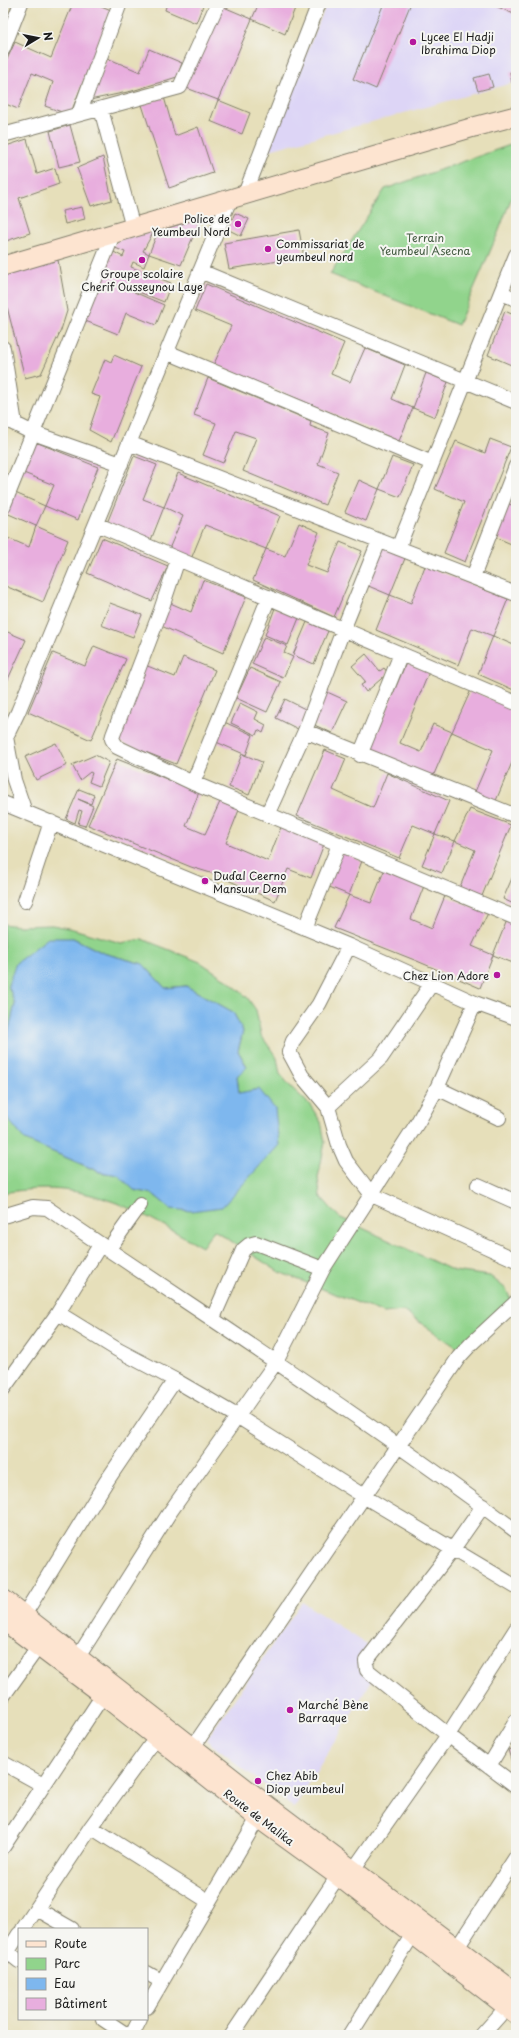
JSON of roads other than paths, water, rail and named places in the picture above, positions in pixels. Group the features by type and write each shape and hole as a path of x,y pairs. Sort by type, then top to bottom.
{"main road":[{"path":"3,266 114,232 133,228 474,127 516,116"},
{"name":"Route de Malika","path":"3,1599 193,1747 346,1872 414,1934 513,2005"},
{"name":"Route de Malika","path":"3,1620 103,1695 258,1818 346,1872 457,1948 513,2005"}],"street":[{"path":"79,114 120,3"},
{"path":"3,135 180,86 218,3"},
{"path":"25,812 14,780 4,738 18,712 200,270 237,197 319,3"},
{"path":"3,49 20,4"},
{"path":"101,109 133,228"},
{"path":"3,506 114,232"},
{"path":"398,548 516,255"},
{"path":"200,270 516,402"},
{"path":"501,293 516,300"},
{"path":"3,348 9,421 33,433 121,464"},
{"path":"166,352 432,463"},
{"path":"129,443 516,594"},
{"path":"473,578 511,494 516,466"},
{"path":"96,524 516,703"},
{"path":"267,815 305,731 343,630 379,541"},
{"path":"178,559 162,610 112,739 117,747 193,783 267,815 516,918"},
{"path":"193,783 268,597"},
{"path":"360,755 401,654"},
{"path":"305,731 360,755 516,816"},
{"path":"3,803 349,946 476,1003 516,1018"},
{"path":"25,901 51,822"},
{"path":"305,928 339,845"},
{"path":"349,946 319,1004 293,1041 289,1052 302,1076 328,1107 339,1145 346,1161 372,1195 516,1260"},
{"path":"328,1107 381,1058 432,983"},
{"path":"78,1657 168,1514 276,1362 323,1269 418,1122 437,1088 476,1003"},
{"path":"437,1088 500,1118"},
{"path":"478,1185 516,1202"},
{"path":"3,1389 104,1247 140,1205"},
{"path":"3,1216 33,1207 47,1208 213,1318 398,1445 516,1531"},
{"path":"213,1318 243,1250 248,1245 256,1243 323,1269"},
{"path":"193,1747 365,1497 398,1445 466,1349 514,1309"},
{"path":"58,1313 118,1350 175,1380 237,1416 365,1497 516,1587"},
{"path":"24,1615 106,1482 175,1380"},
{"path":"483,1506 453,1549 366,1661 366,1665 367,1670 448,1735 516,1786"},
{"path":"232,2035 346,1872 448,1735 516,1629"},
{"path":"3,1696 38,1646"},
{"path":"3,1847 103,1695"},
{"path":"489,1766 516,1721"},
{"path":"24,1928 91,1828 156,1738"},
{"path":"3,1762 43,1785"},
{"path":"148,2005 208,1900 258,1818"},
{"path":"91,1828 208,1900"},
{"path":"457,1948 516,1857"},
{"path":"37,1909 70,1928"},
{"path":"350,2035 414,1934"},
{"path":"18,1935 4,1953 18,1960"},
{"path":"148,1974 161,1981"},
{"path":"482,2035 513,2005"},
{"path":"104,2020 127,2035"},
{"path":"132,2035 140,2020"}],"water":[{"path":"48,938 73,938 103,953 143,964 165,988 186,986 233,1012 243,1031 238,1051 247,1067 237,1076 239,1093 259,1089 275,1109 279,1145 222,1207 191,1211 171,1209 153,1194 134,1190 118,1175 100,1172 25,1140 3,1113 3,1055 15,1004 8,985 16,963"}],"place":[{"name":"Lycee El Hadji Ibrahima Diop","path":"413,42"},
{"name":"Police de Yeumbeul Nord","path":"238,224"},
{"name":"Commissariat de yeumbeul nord","path":"268,249"},
{"name":"Groupe scolaire Cherif Ousseynou Laye","path":"142,260"},
{"name":"Duɗal Ceerno Mansuur Dem","path":"205,881"},
{"name":"Chez Lion Adore","path":"497,975"},
{"name":"Marché Bène Barraque","path":"290,1710"},
{"name":"Chez Abib Diop yeumbeul","path":"258,1781"}],"park label":[{"name":"Terrain Yeumbeul Asecna","path":"425,243"}]}
